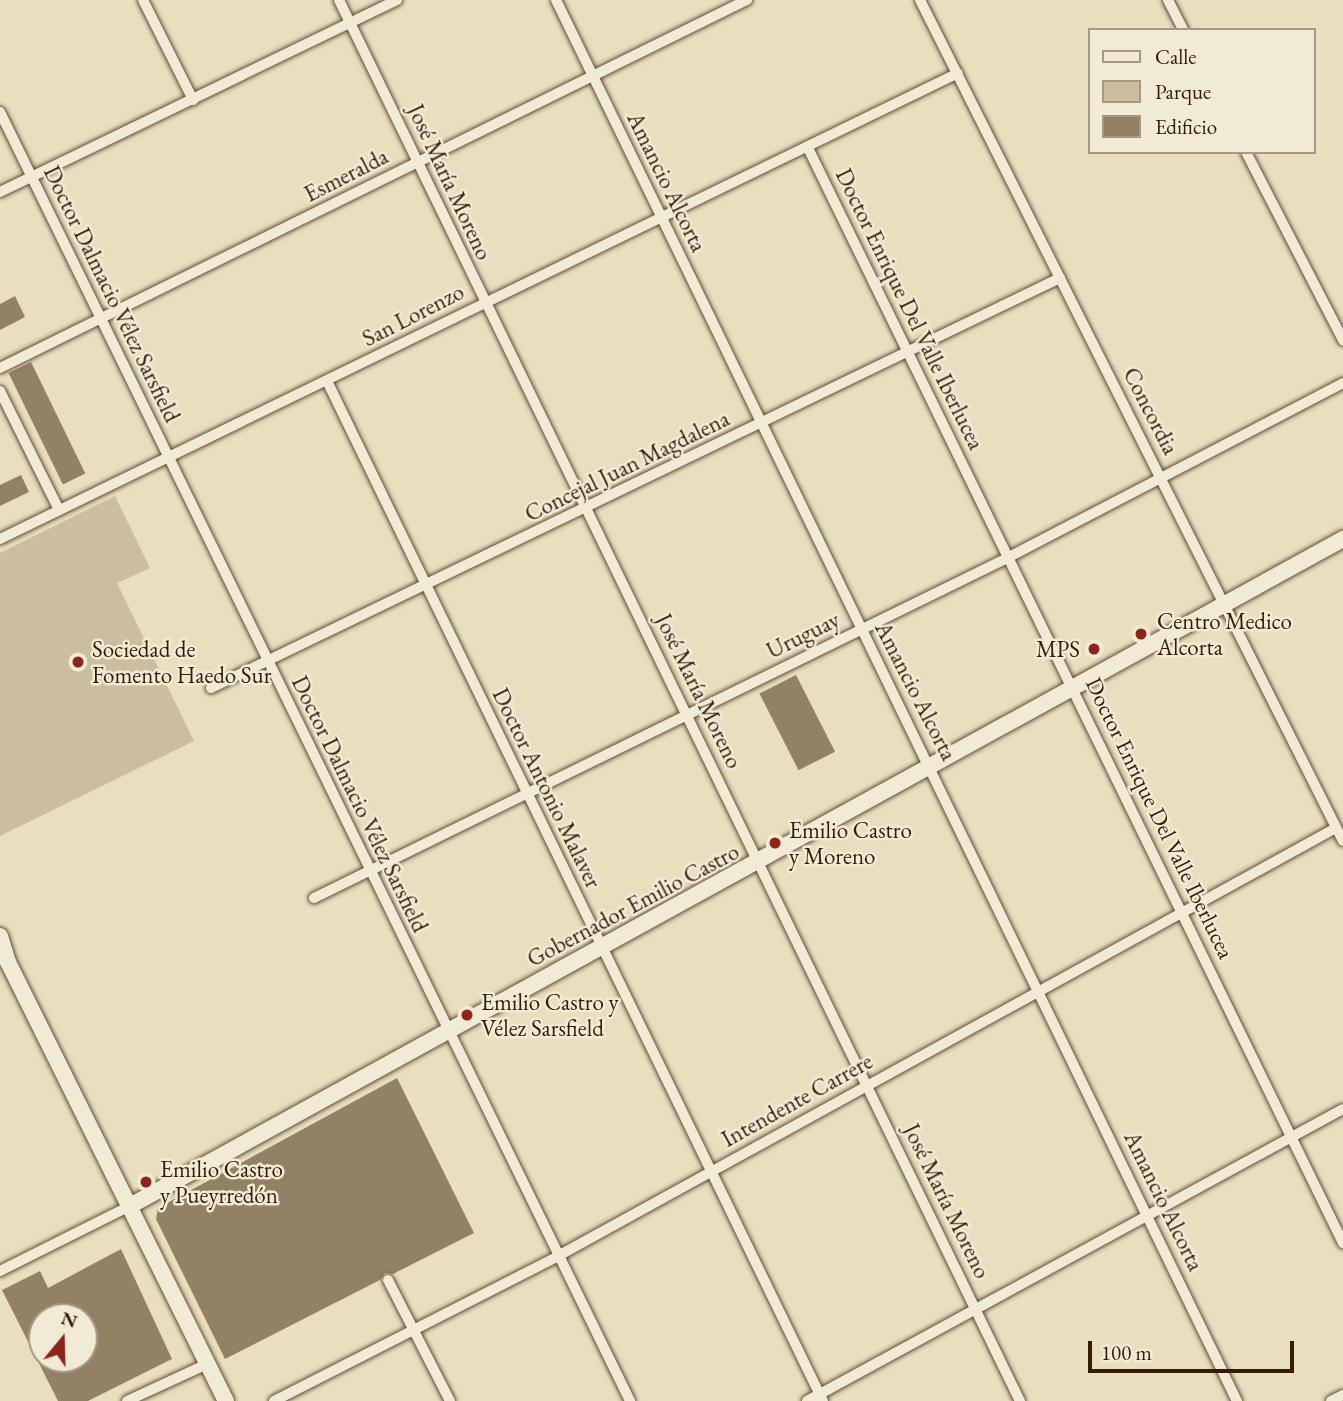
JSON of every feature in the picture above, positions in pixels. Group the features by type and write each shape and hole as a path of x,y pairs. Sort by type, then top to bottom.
{"street":[{"path":"143,0 193,100"},
{"name":"José María Moreno","path":"339,0 1020,1401"},
{"path":"0,192 397,0"},
{"name":"Amancio Alcorta","path":"556,0 1237,1401"},
{"name":"Esmeralda","path":"0,368 747,0"},
{"name":"Concordia","path":"920,0 1343,841"},
{"path":"1168,0 1182,28"},
{"name":"San Lorenzo","path":"0,539 958,73"},
{"name":"Doctor Dalmacio Vélez Sarsfield","path":"0,112 630,1401"},
{"name":"Doctor Enrique Del Valle Iberlucea","path":"808,148 1074,687 1343,1243"},
{"path":"1247,154 1343,340"},
{"name":"Concejal Juan Magdalena","path":"211,688 586,511 1060,278"},
{"name":"Doctor Antonio Malaver","path":"327,381 525,794 713,1170 822,1397"},
{"name":"Uruguay","path":"314,898 1009,557 1162,480 1343,383"},
{"path":"0,391 59,510"},
{"name":"Gobernador Emilio Castro","path":"128,1207 1343,539"},
{"name":"Intendente Carrere","path":"275,1401 415,1332 558,1256 1336,828"},
{"path":"0,937 8,962 226,1401"},
{"path":"807,1401 822,1397 1343,1109"},
{"path":"0,1271 128,1207"},
{"path":"388,1280 450,1401"},
{"path":"127,1401 207,1364"},
{"path":"1331,1401 1343,1395"}],"green space":[{"name":"Sociedad de Fomento Haedo Sur","path":"115,496 150,568 117,583 194,741 0,836 0,553"}],"building":[{"path":"15,296 25,317 0,330 0,304"},
{"path":"31,362 85,473 63,484 9,373"},
{"path":"21,475 29,492 0,506 0,485"},
{"path":"796,675 835,752 799,770 759,694"},
{"path":"397,1078 474,1233 393,1274 385,1273 380,1280 225,1359 156,1219 158,1208"},
{"path":"121,1249 172,1359 88,1401 58,1401 44,1373 98,1373 98,1303 28,1303 28,1342 2,1290 40,1271 48,1288"}],"place":[{"name":"Centro Medico Alcorta","path":"1141,634"},
{"name":"MPS","path":"1094,649"},
{"name":"Sociedad de Fomento Haedo Sur","path":"78,662"},
{"name":"Emilio Castro y Moreno","path":"775,843"},
{"name":"Emilio Castro y Vélez Sarsfield","path":"467,1015"},
{"name":"Emilio Castro y Pueyrredón","path":"146,1182"}]}
